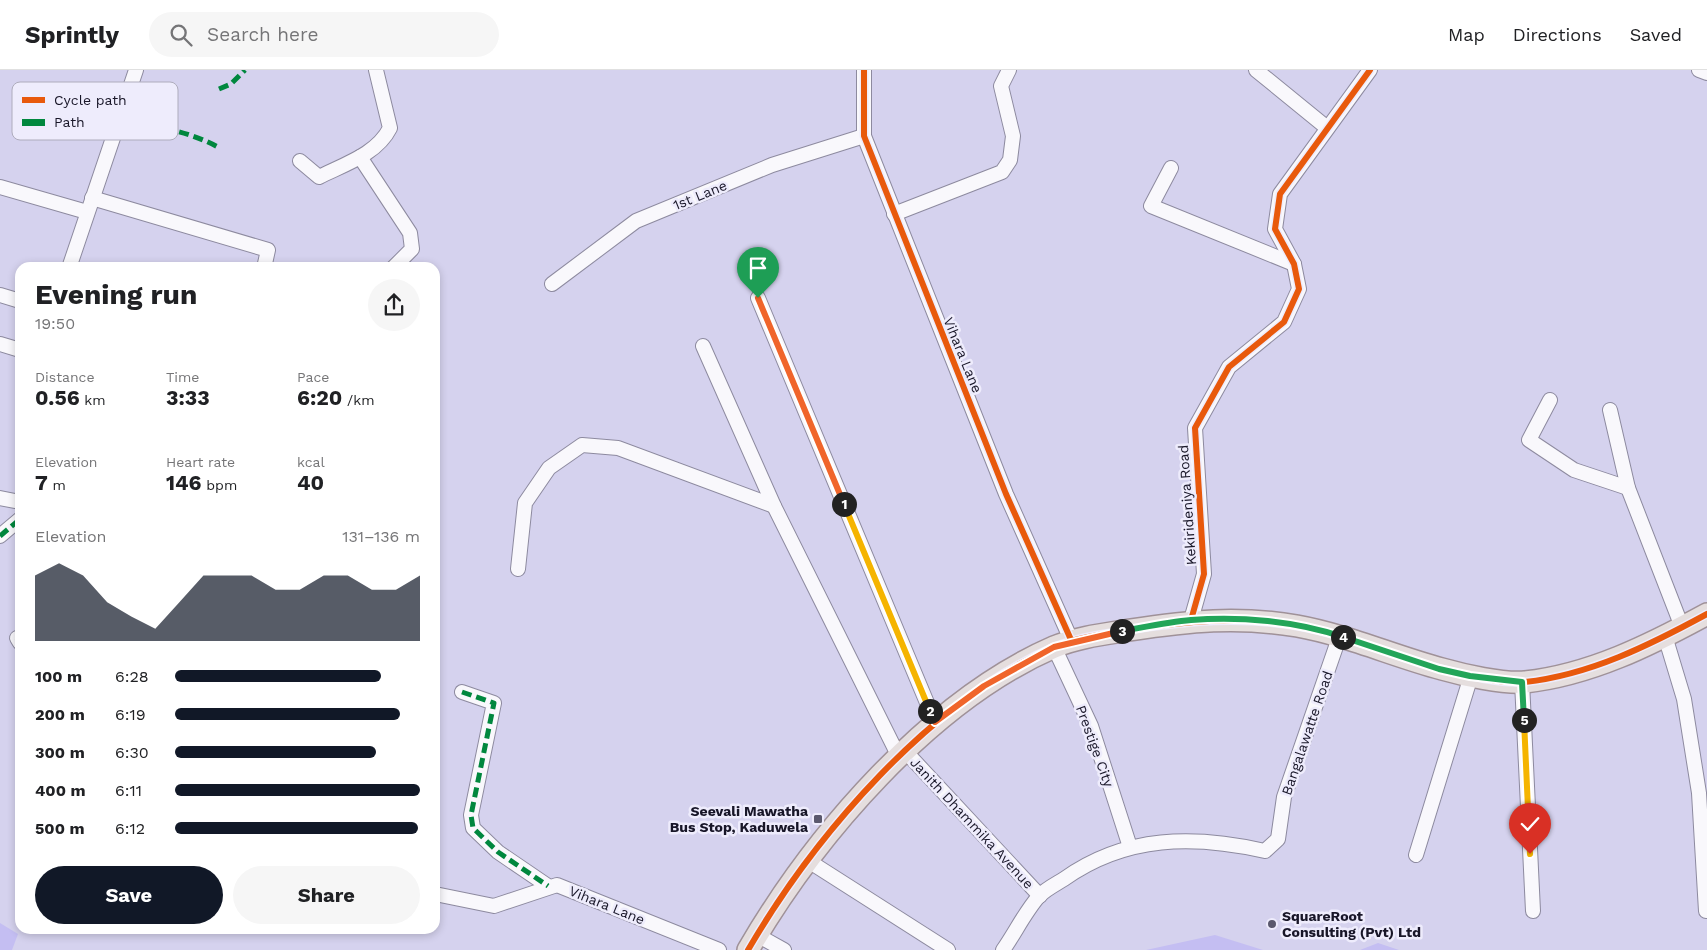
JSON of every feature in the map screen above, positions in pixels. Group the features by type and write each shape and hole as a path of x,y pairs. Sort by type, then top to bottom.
{"main road":[{"path":"753,942 807,860 847,812 935,722 984,686 1063,644 1105,634 1191,620 1241,619 1297,626 1340,636 1439,669 1470,676 1522,682 1589,670 1674,632 1707,614"}],"street":[{"path":"132,82 136,70"},
{"path":"300,161 319,177 360,157 384,141 390,128 376,70"},
{"name":"Vihara Lane","path":"864,70 864,136 1006,494 1063,644"},
{"path":"894,214 1002,172 1010,160 1013,136 1001,86 1009,70"},
{"path":"1256,70 1326,127"},
{"name":"Kekirideniya Road","path":"1191,620 1204,574 1194,428 1229,367 1284,322 1298,289 1294,264 1275,229 1280,194 1326,127 1370,70"},
{"path":"1698,70 1707,73"},
{"name":"1st Lane","path":"552,284 636,221 772,165 864,136"},
{"path":"71,262 113,140"},
{"path":"360,157 410,233 412,249 399,262"},
{"path":"1171,168 1150,206 1294,264"},
{"path":"0,188 87,212"},
{"path":"92,198 268,250 265,262"},
{"path":"0,295 15,300"},
{"path":"758,298 935,722"},
{"path":"0,344 15,348"},
{"name":"Janith Dhammika Avenue","path":"703,346 774,506 902,754 1040,896"},
{"path":"1550,400 1529,440 1574,470 1628,488"},
{"path":"1610,410 1628,488 1674,632 1684,699 1703,793 1706,911"},
{"path":"518,569 525,504 549,468 582,445 618,448 774,506"},
{"path":"0,498 15,501"},
{"path":"0,536 15,523"},
{"name":"Bangalawatte Road","path":"1003,950 1040,896 1084,865 1130,847 1176,841 1226,842 1265,852 1278,839 1284,798 1340,636"},
{"name":"Prestige City","path":"1063,644 1130,847"},
{"path":"1416,855 1470,676"},
{"path":"1522,682 1533,911"},
{"path":"462,692 494,703 471,815 473,828 498,852 548,886"},
{"path":"807,860 948,950"},
{"name":"Vihara Lane","path":"548,886 556,884 718,950"},
{"path":"440,895 494,906 548,886"},
{"path":"753,942 784,950"}],"shaded area":[{"path":"0,923 15,934 18,934 12,950 0,950"},
{"path":"1215,935 1263,950 1146,950"},
{"path":"1378,943 1399,950 1360,950"}],"marked path":[{"path":"219,89 231,84 245,70"},
{"path":"178,132 207,141 218,147"},
{"path":"0,536 15,523"},
{"path":"462,692 494,703 471,815 473,828 498,852 548,886"}],"cycle path":[{"path":"864,70 864,136 1006,494 1072,642"},
{"path":"1191,620 1204,574 1195,428 1229,367 1284,322 1299,289 1294,264 1275,229 1280,194 1370,70"},
{"path":"748,950 775,906 842,818 920,736 963,701 1008,671 1054,647 1101,634 1173,624 1234,620 1254,621 1316,630 1461,674 1495,680 1525,682 1573,673 1596,666 1664,637 1707,614"}],"place":[{"name":"Seevali Mawatha Bus Stop, Kaduwela","path":"818,819"},
{"name":"SquareRoot Consulting (Pvt) Ltd","path":"1272,924"}],"route":[{"path":"758,298 935,722 984,686 1054,647 1072,642 1105,634 1191,620 1241,619 1297,626 1340,636 1439,669 1470,676 1522,682 1530,854"}]}
